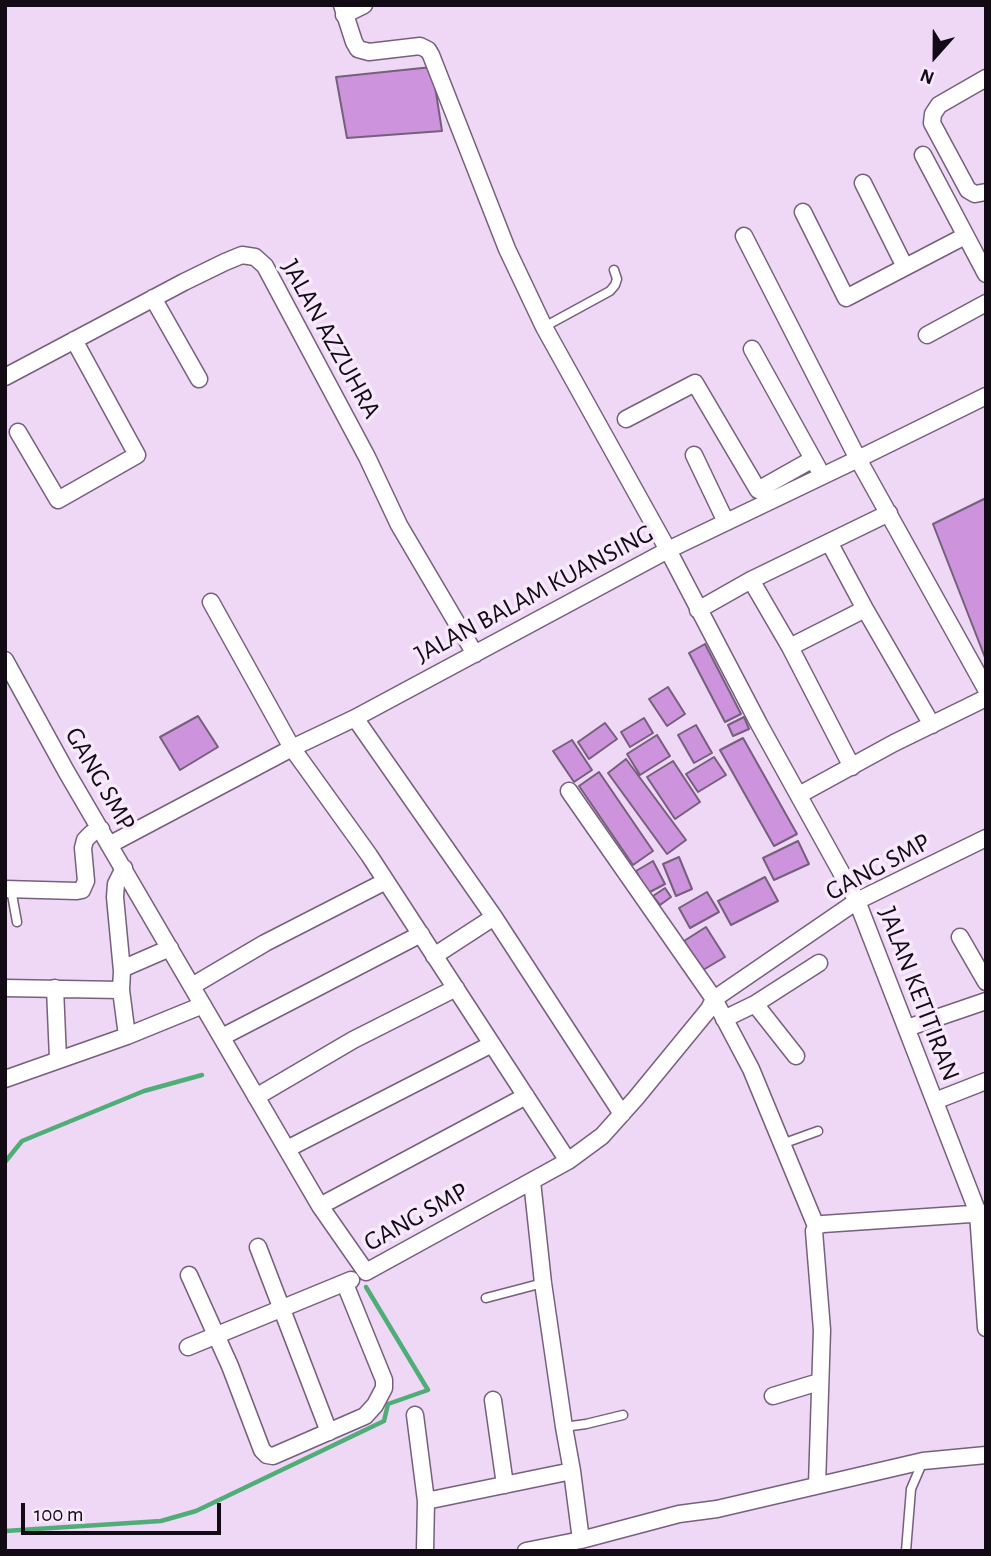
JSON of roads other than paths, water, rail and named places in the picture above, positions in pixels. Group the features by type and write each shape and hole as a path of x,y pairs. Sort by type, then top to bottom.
{"street":[{"path":"343,10 364,5"},
{"name":"JALAN KETITIRAN","path":"343,10 355,45 361,51 420,46 431,55 507,249 544,327 668,550 759,724 857,901 982,1213 986,1328"},
{"path":"986,79 939,105 933,114 932,123 968,190 975,194 986,192"},
{"path":"923,155 986,274"},
{"path":"863,183 905,267"},
{"path":"803,212 846,298 965,236"},
{"path":"744,236 858,460 986,689"},
{"name":"JALAN AZZUHRA","path":"5,377 234,257 254,257 265,267 367,457 399,524 475,654"},
{"path":"153,298 199,379"},
{"path":"927,335 986,303"},
{"path":"18,432 58,500 137,455 74,340"},
{"path":"752,349 822,476"},
{"path":"626,419 695,383 758,490 813,458"},
{"name":"JALAN BALAM KUANSING","path":"109,845 292,748 355,718 668,550 986,396"},
{"path":"694,455 726,522"},
{"path":"698,610 751,580 889,513"},
{"path":"829,542 932,725"},
{"path":"751,580 790,647 852,767"},
{"path":"211,602 292,748 369,855 568,1161"},
{"path":"790,647 865,609"},
{"name":"GANG SMP","path":"5,660 66,771 320,1206 366,1272 568,1161 602,1136 622,1114 709,1009 714,999 857,901 986,838"},
{"path":"799,795 986,698"},
{"path":"355,718 494,917 622,1114"},
{"path":"569,791 714,999 751,1069 816,1226 814,1231 822,1330 817,1485"},
{"path":"8,889 82,890 86,881 83,848 85,840 101,829"},
{"path":"124,868 116,884 115,897 127,1036"},
{"path":"192,986 265,943 386,881"},
{"path":"434,956 494,917"},
{"path":"222,1037 421,934"},
{"path":"960,937 986,982"},
{"path":"122,971 127,966 170,948"},
{"path":"724,1019 755,1004 819,963"},
{"path":"5,988 121,990"},
{"path":"55,988 58,1059"},
{"path":"256,1097 353,1040 456,988"},
{"path":"907,1028 986,1001"},
{"path":"755,1004 796,1056"},
{"path":"5,1079 127,1036 203,1005"},
{"path":"287,1149 492,1044"},
{"path":"935,1101 986,1081"},
{"path":"320,1206 526,1096"},
{"path":"532,1181 543,1283 581,1540"},
{"path":"816,1226 982,1213"},
{"path":"258,1247 329,1432"},
{"path":"188,1347 345,1284 366,1272"},
{"path":"189,1275 230,1366 262,1450 273,1456 365,1416 384,1388 384,1380 345,1284"},
{"path":"773,1396 820,1382"},
{"path":"493,1400 505,1485"},
{"path":"415,1415 426,1500 425,1551"},
{"path":"526,1551 581,1540 679,1514 717,1508 923,1461 986,1455"},
{"path":"426,1500 572,1471"}],"lane":[{"path":"544,327 610,291 617,279 614,270"},
{"path":"8,889 17,922"},
{"path":"782,1144 818,1131"},
{"path":"486,1298 543,1283"},
{"path":"564,1427 623,1415"},
{"path":"906,1551 911,1489 923,1461"}],"waterway":[{"path":"5,1162 22,1141 144,1091 202,1075"},
{"path":"5,1531 161,1521 196,1511 384,1421 388,1404 428,1390 366,1287"}]}
